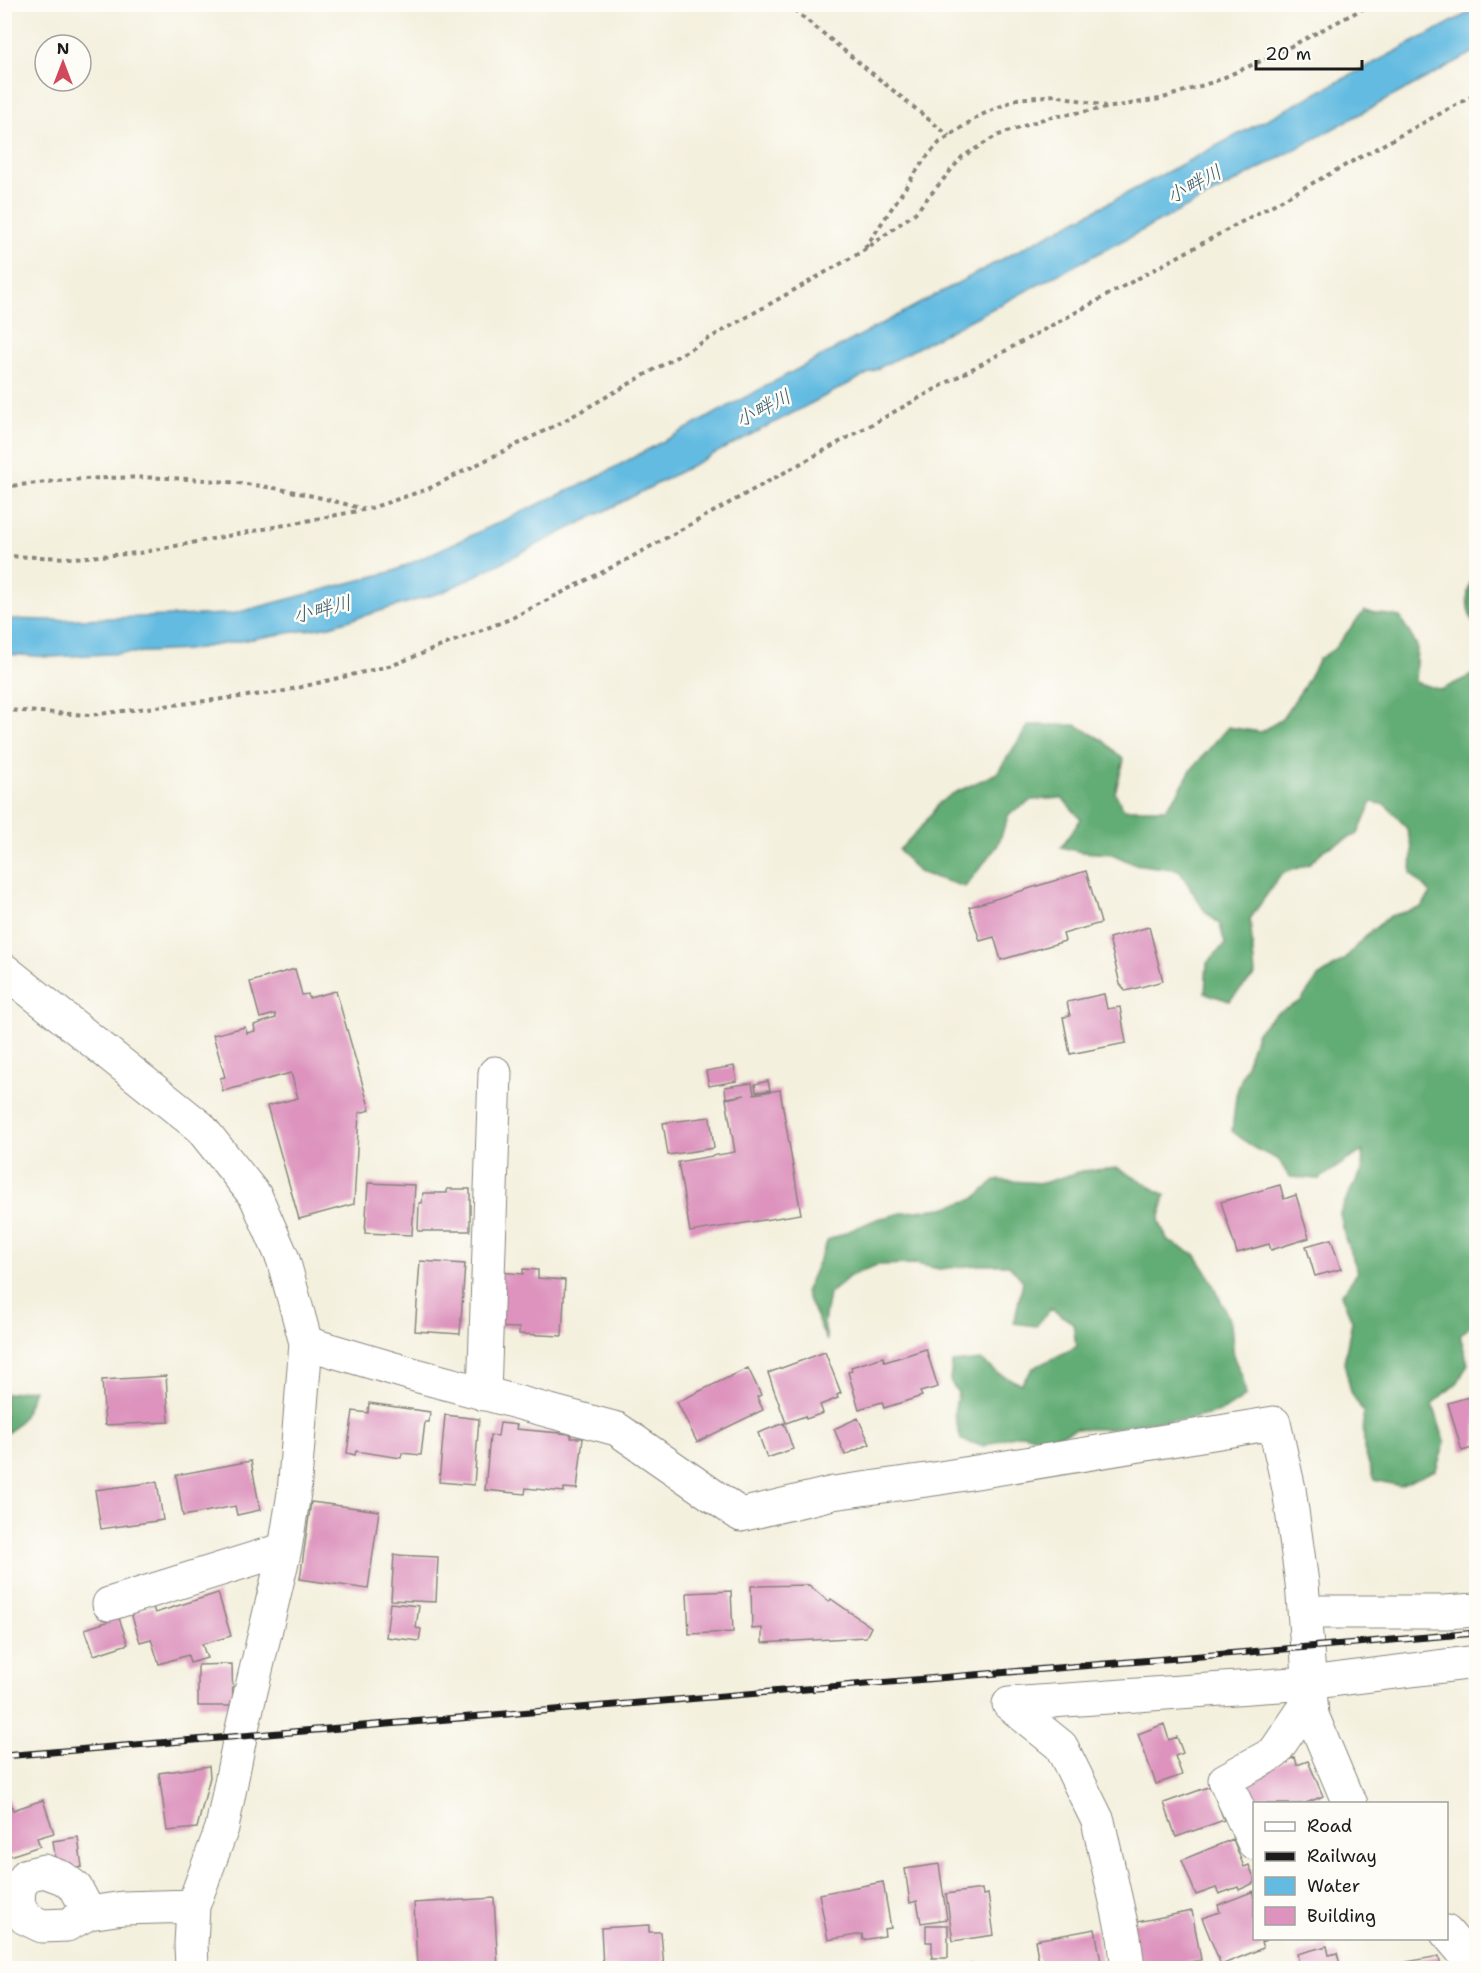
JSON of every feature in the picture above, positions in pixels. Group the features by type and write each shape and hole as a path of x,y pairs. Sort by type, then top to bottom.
{"street":[{"path":"4,970 200,1127 256,1197 283,1259 306,1343 294,1493 285,1549 240,1737 222,1828 193,1906 192,1968"},
{"path":"484,1394 495,1073"},
{"path":"306,1343 616,1429 741,1515 833,1493 1274,1424 1289,1489 1305,1612 1312,1715 1345,1794 1351,1802"},
{"path":"109,1605 285,1549"},
{"path":"1305,1612 1476,1610"},
{"path":"1128,1968 1124,1937 1098,1821 1061,1746 1009,1704 1309,1691 1476,1662"},
{"path":"1253,1841 1225,1780 1274,1753 1309,1691"},
{"path":"88,1912 123,1908 193,1906"},
{"path":"1448,1934 1476,1967"}],"path":[{"path":"787,4 949,136"},
{"path":"4,556 74,558 139,553 368,509 428,489 562,422 863,251 915,213 962,157 996,136 1046,118 1160,99 1216,81 1272,56 1372,4"},
{"path":"4,710 90,715 280,692 393,665 510,619 628,559 1476,94"},
{"path":"863,251 924,160 940,142 979,116 1017,99 1056,95 1109,107"},
{"path":"4,487 99,477 177,478 292,491 368,509"}],"green space":[{"path":"1476,570 1476,629 1467,600 1469,586"},
{"path":"1364,611 1400,617 1417,646 1415,682 1441,690 1476,673 1476,1320 1460,1335 1468,1364 1458,1382 1433,1404 1445,1443 1436,1470 1400,1486 1374,1480 1364,1449 1363,1412 1351,1392 1344,1362 1352,1321 1341,1295 1358,1272 1345,1238 1340,1213 1362,1171 1363,1151 1319,1179 1289,1177 1279,1160 1254,1148 1232,1131 1236,1095 1257,1032 1275,1014 1301,1001 1318,977 1344,960 1364,937 1390,916 1420,908 1431,894 1411,874 1412,848 1406,827 1386,805 1372,802 1358,834 1325,849 1309,864 1281,874 1250,919 1255,975 1229,1001 1205,993 1207,963 1225,944 1220,925 1204,910 1179,870 1134,864 1112,854 1081,852 1061,847 1081,819 1062,798 1032,800 1009,814 998,845 965,887 918,872 899,850 924,824 939,803 952,794 997,773 1029,725 1076,725 1103,740 1124,760 1115,793 1124,809 1165,809 1176,796 1191,770 1228,727 1261,732 1282,719 1319,659 1334,649"},
{"path":"1118,1168 1165,1195 1159,1221 1168,1241 1195,1254 1208,1274 1231,1323 1234,1358 1243,1378 1246,1396 1223,1411 1192,1419 1148,1422 1110,1429 1076,1429 1048,1440 1023,1434 984,1446 961,1440 954,1413 958,1393 950,1381 952,1363 981,1360 1001,1375 1021,1384 1033,1368 1076,1347 1073,1323 1051,1309 1036,1326 1014,1323 1023,1281 1009,1265 939,1269 916,1264 877,1265 850,1276 829,1294 824,1322 827,1341 805,1292 828,1240 877,1219 906,1212 943,1208 974,1199 995,1180 1043,1183 1082,1171"},
{"path":"34,1389 20,1421 5,1434 5,1394"}],"water":[{"name":"小畔川","path":"1476,9 1476,51 1233,183 624,501 443,592 330,626 187,650 50,657 5,654 5,619 51,620 232,614 394,571 593,479 1008,256"}],"building":[{"path":"1086,871 1101,923 1063,934 1065,941 1001,960 994,937 980,941 969,907"},
{"path":"1149,927 1163,981 1126,991 1120,984 1109,938"},
{"path":"295,969 302,995 308,994 309,998 336,991 370,1110 359,1113 354,1204 299,1219 267,1106 298,1098 291,1073 223,1091 220,1078 225,1077 213,1035 245,1027 247,1033 255,1031 254,1025 276,1018 275,1014 260,1018 250,982"},
{"path":"1104,994 1107,1009 1120,1007 1126,1043 1070,1054 1063,1017 1070,1016 1067,1002"},
{"path":"734,1066 737,1081 709,1086 706,1071"},
{"path":"768,1081 770,1090 756,1092 755,1084"},
{"path":"752,1083 754,1094 780,1090 801,1214 690,1232 678,1162 735,1152 726,1099 745,1095 726,1098 725,1087"},
{"path":"710,1117 714,1148 668,1155 663,1123"},
{"path":"368,1183 415,1185 412,1235 365,1233"},
{"path":"1280,1185 1284,1199 1296,1195 1309,1238 1271,1250 1269,1244 1237,1253 1221,1202"},
{"path":"447,1189 470,1189 470,1231 418,1231 419,1203 422,1203 423,1193 447,1193"},
{"path":"1331,1239 1341,1269 1315,1276 1306,1246"},
{"path":"420,1261 465,1264 460,1334 415,1331"},
{"path":"523,1269 538,1270 538,1278 565,1280 562,1336 519,1334 519,1328 494,1327 497,1272 523,1274"},
{"path":"926,1349 938,1387 920,1392 922,1396 884,1408 882,1402 859,1409 848,1372 852,1371 851,1367 883,1357 885,1362"},
{"path":"825,1352 841,1393 837,1395 838,1398 820,1405 823,1413 806,1419 805,1416 786,1423 768,1373"},
{"path":"748,1368 761,1395 757,1397 763,1410 697,1442 677,1402"},
{"path":"166,1376 169,1422 105,1425 102,1380"},
{"path":"1476,1395 1476,1447 1462,1451 1448,1403"},
{"path":"369,1403 430,1412 429,1422 425,1422 421,1455 402,1453 401,1458 356,1451 355,1455 347,1453 353,1411 368,1413"},
{"path":"445,1415 479,1419 474,1485 439,1482"},
{"path":"858,1418 870,1444 845,1455 834,1429"},
{"path":"500,1423 517,1425 516,1429 571,1434 571,1438 583,1438 577,1489 564,1488 564,1492 526,1488 525,1494 485,1490 490,1435 498,1436"},
{"path":"784,1423 793,1449 767,1458 758,1433"},
{"path":"251,1461 260,1510 237,1515 235,1506 183,1516 176,1475"},
{"path":"157,1482 163,1520 101,1529 95,1490"},
{"path":"311,1502 379,1511 368,1589 300,1579"},
{"path":"394,1555 438,1557 436,1602 391,1600"},
{"path":"809,1585 829,1602 831,1599 871,1627 866,1637 762,1643 762,1628 752,1629 751,1586"},
{"path":"731,1591 733,1632 689,1634 687,1593"},
{"path":"218,1593 231,1636 202,1644 207,1658 190,1663 188,1655 159,1664 151,1639 140,1642 131,1613 153,1607 155,1613"},
{"path":"390,1603 419,1606 416,1628 421,1629 419,1641 386,1637"},
{"path":"119,1618 128,1644 94,1655 85,1629"},
{"path":"232,1664 233,1706 198,1706 198,1665"},
{"path":"1164,1724 1169,1740 1177,1737 1183,1753 1175,1756 1182,1775 1156,1784 1138,1734"},
{"path":"1295,1757 1297,1765 1308,1761 1323,1796 1309,1802 1253,1802 1253,1816 1239,1781"},
{"path":"209,1766 210,1777 197,1828 167,1831 159,1773"},
{"path":"1211,1786 1224,1820 1176,1837 1164,1803"},
{"path":"8,1797 13,1810 43,1800 54,1833 37,1838 40,1846 4,1858 4,1798"},
{"path":"78,1837 82,1867 57,1871 53,1841"},
{"path":"1233,1839 1244,1867 1249,1865 1253,1883 1239,1890 1238,1887 1219,1894 1216,1888 1196,1895 1182,1860"},
{"path":"939,1864 947,1919 921,1923 917,1901 910,1903 905,1869"},
{"path":"883,1882 891,1928 884,1929 885,1936 863,1940 862,1934 828,1940 819,1894"},
{"path":"982,1889 983,1895 988,1894 994,1935 953,1941 946,1894"},
{"path":"1253,1891 1253,1940 1266,1940 1261,1942 1263,1948 1221,1965 1202,1918 1220,1912 1218,1905"},
{"path":"494,1898 498,1968 417,1968 414,1903"},
{"path":"1192,1911 1201,1960 1156,1968 1155,1965 1140,1968 1132,1923"},
{"path":"649,1925 649,1932 661,1932 664,1968 603,1968 601,1928"},
{"path":"926,1925 948,1925 948,1958 932,1958 932,1942 926,1942"},
{"path":"1095,1929 1101,1962 1064,1968 1040,1968 1035,1940"},
{"path":"1327,1946 1329,1955 1337,1953 1341,1968 1300,1968 1297,1954"},
{"path":"1439,1956 1441,1968 1407,1968 1406,1962"},
{"path":"976,1964 976,1968 952,1968 952,1966"}],"railway":[{"path":"4,1756 1476,1633"}]}
